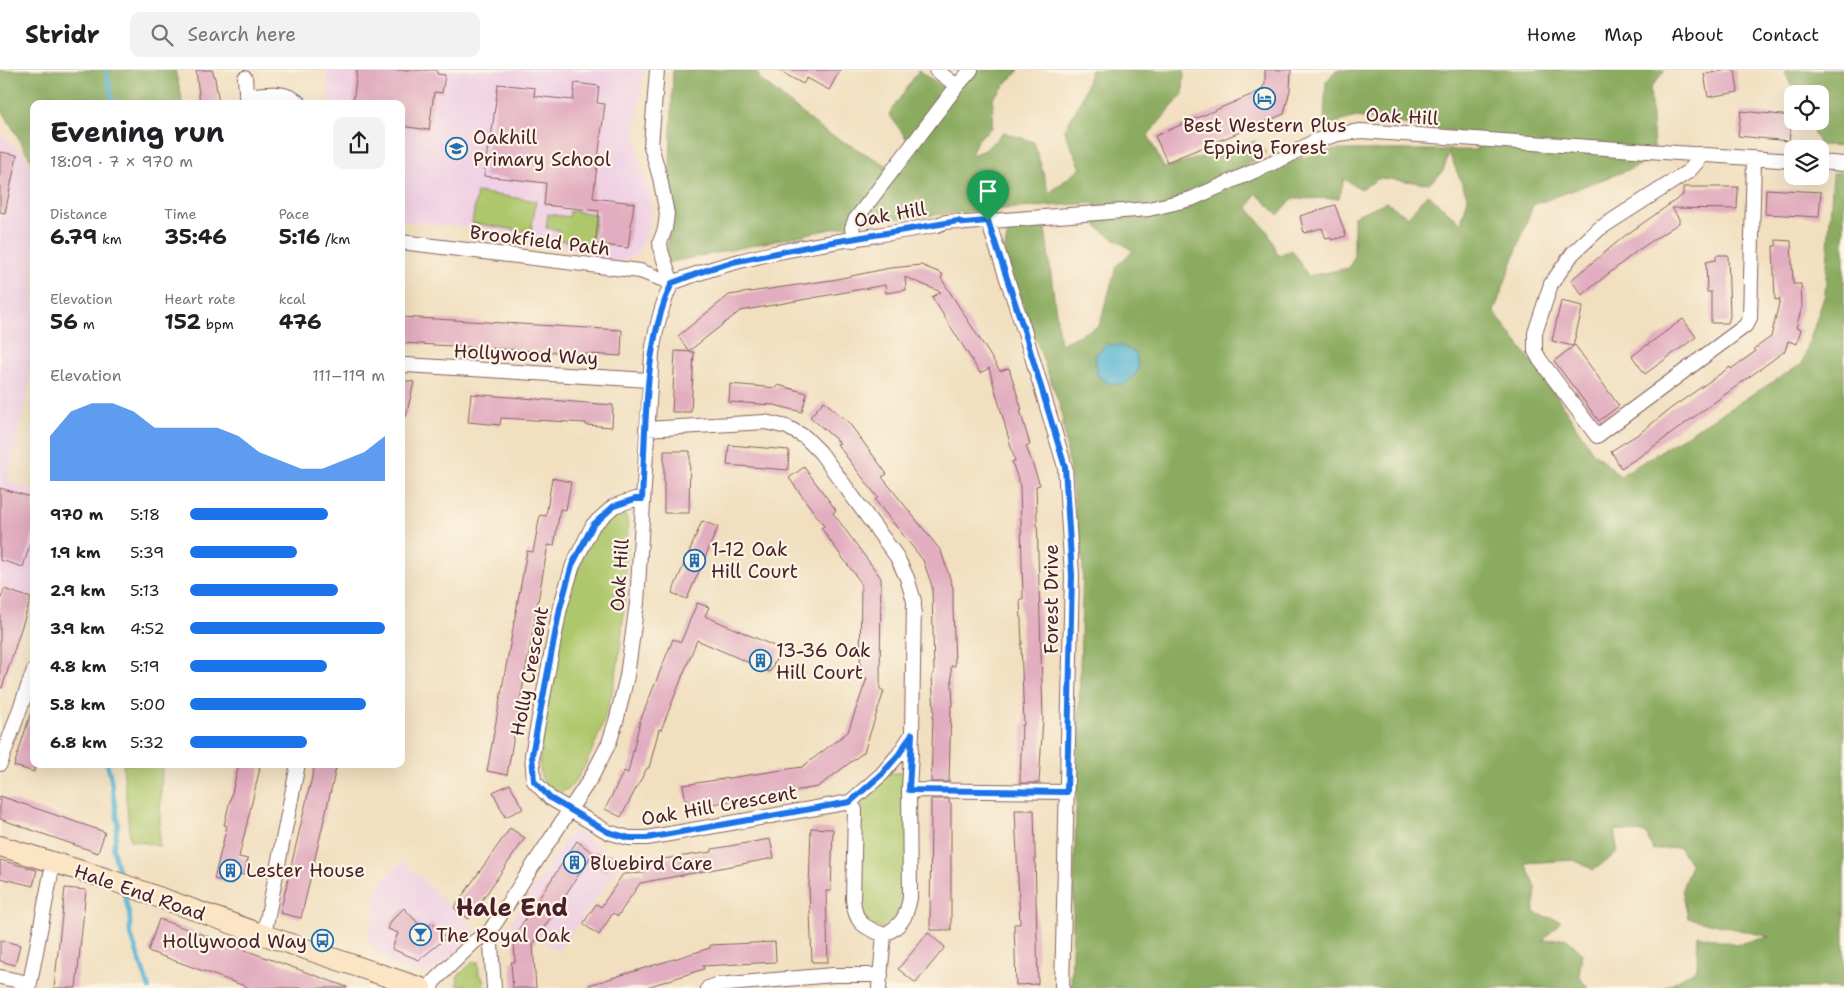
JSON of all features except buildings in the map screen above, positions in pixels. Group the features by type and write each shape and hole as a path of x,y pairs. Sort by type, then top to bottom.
{"street":[{"path":"656,70 651,146 667,214 665,229 660,242 660,252 672,283"},
{"path":"936,70 957,86"},
{"path":"854,240 852,228 855,220 957,86 972,70"},
{"path":"245,78 246,100 278,93 294,97 297,100"},
{"name":"Oak Hill","path":"431,988 433,982 474,942 490,932 570,811 592,776 609,743 627,676 637,603 649,380 656,328 664,298 672,283 733,262 937,225 943,222 958,221 964,223 1149,209 1191,199 1286,157 1315,141 1338,134 1362,131 1784,160"},
{"path":"1698,154 1697,162 1689,171 1598,229 1573,253 1551,284 1534,333 1536,351 1540,360 1597,436 1745,326 1750,318 1754,158"},
{"path":"1829,163 1844,164"},
{"name":"Forest Drive","path":"988,221 1027,339 1065,467 1072,575 1062,988"},
{"name":"Brookfield Path","path":"405,242 640,271 672,283"},
{"name":"Hollywood Way","path":"405,365 649,380"},
{"path":"646,429 765,422 786,426 805,437 820,452 897,557 907,578 914,601 912,734 909,790 910,898 902,922 884,935 880,982 833,975 714,987"},
{"name":"Holly Crescent","path":"570,811 550,798 534,781 532,755 560,608 572,565 593,525 614,506 635,499 642,499"},
{"path":"0,764 30,681"},
{"path":"884,935 862,925 854,913 855,810 850,802 882,774 899,754 912,734"},
{"path":"264,935 297,768"},
{"path":"909,790 1067,792"},
{"name":"Oak Hill Crescent","path":"570,811 608,832 629,838 647,838 850,802"},
{"name":"Hale End Road","path":"0,846 108,879 264,935 421,988"},
{"path":"0,977 29,985 53,863"},
{"path":"490,932 494,988"}],"shaded area":[{"path":"327,70 644,70 636,135 641,170 651,192 652,211 646,237 636,254 618,262 548,241 520,237 520,233 405,221 405,100 328,100"},
{"path":"0,132 30,161 30,383 7,481 30,490 30,598 0,587"},
{"name":"Hale End","path":"573,829 607,852 620,855 615,872 558,951 520,927 509,925"},
{"name":"Hale End","path":"403,861 478,933 428,974 395,966 367,943 380,882"}],"green space":[{"path":"0,70 175,70 182,100 30,100 30,158 4,113 0,110"},
{"path":"673,70 756,70 761,80 824,131 888,166 916,152 889,114 919,70 948,91 967,70 1019,70 993,98 992,127 977,140 971,155 985,150 1003,132 1034,142 1049,193 1081,168 1064,131 1082,99 1091,70 1184,70 1183,94 1148,135 1164,168 1255,141 1266,153 1243,168 1250,181 1287,162 1331,150 1477,150 1477,135 1356,117 1332,124 1324,121 1326,82 1336,70 1665,70 1650,89 1655,160 1533,205 1494,312 1553,390 1592,451 1620,476 1802,364 1825,294 1833,173 1844,172 1844,988 1664,988 1697,969 1698,935 1736,944 1770,937 1688,918 1682,889 1691,865 1679,847 1653,850 1646,833 1614,830 1618,852 1594,870 1574,860 1525,863 1536,888 1534,913 1561,921 1543,941 1566,938 1582,953 1579,977 1588,988 1071,988 1083,565 1061,409 1004,252 1009,226 1045,228 1060,344 1099,326 1117,265 1133,251 1097,227 1095,203 986,210 870,221 667,263","holes":["1449,153 1468,198 1461,223 1427,194 1408,217 1386,202 1354,216 1354,257 1349,268 1308,276 1292,250 1278,255 1268,232 1248,208 1256,193 1278,215 1292,199 1339,198 1344,179 1361,189 1380,178 1429,184 1443,171"]},
{"path":"1784,70 1844,70 1844,146 1829,145 1829,140 1818,140 1812,130 1829,130 1829,85 1791,85"},
{"path":"477,192 536,201 531,232 472,223"},
{"path":"570,211 596,214 592,244 557,240 559,230 546,228 548,214 569,217"},
{"path":"619,512 626,516 628,526 623,616 614,682 609,704 585,766 571,786 560,792 546,784 541,776 540,750 566,595 594,531 609,516"},
{"path":"123,768 162,768 159,846 130,840"},
{"path":"910,772 910,898 894,930 862,925 850,802 882,774"},
{"path":"473,962 478,962 479,975 483,978 484,988 465,988 466,985 462,984 460,987 457,985 458,976"}],"water":[{"path":"1107,344 1121,346 1136,353 1139,370 1125,385 1108,383 1097,375 1095,355"}],"waterway":[{"path":"106,70 112,100"},
{"path":"108,768 118,823 113,849 120,877"},
{"path":"123,890 130,917 130,932 149,988"}],"place":[{"name":"Best Western Plus Epping Forest","path":"1265,99"},
{"name":"Oakhill Primary School","path":"457,148"},
{"name":"1-12 Oak Hill Court","path":"695,560"},
{"name":"13-36 Oak Hill Court","path":"760,661"},
{"name":"Bluebird Care","path":"574,863"},
{"name":"Lester House","path":"230,870"},
{"name":"The Royal Oak","path":"420,935"},
{"name":"Hollywood Way","path":"323,941"}],"district":[{"name":"Hale End","path":"512,908"}],"route":[{"path":"988,221 1024,330 1065,467 1072,575 1067,792 909,790 912,734 899,754 882,774 850,802 647,838 629,838 608,832 550,798 534,781 532,755 560,608 572,565 593,525 614,506 635,499 642,499 652,353 664,298 672,283 733,262 821,244 937,225 943,222 988,221"}]}
